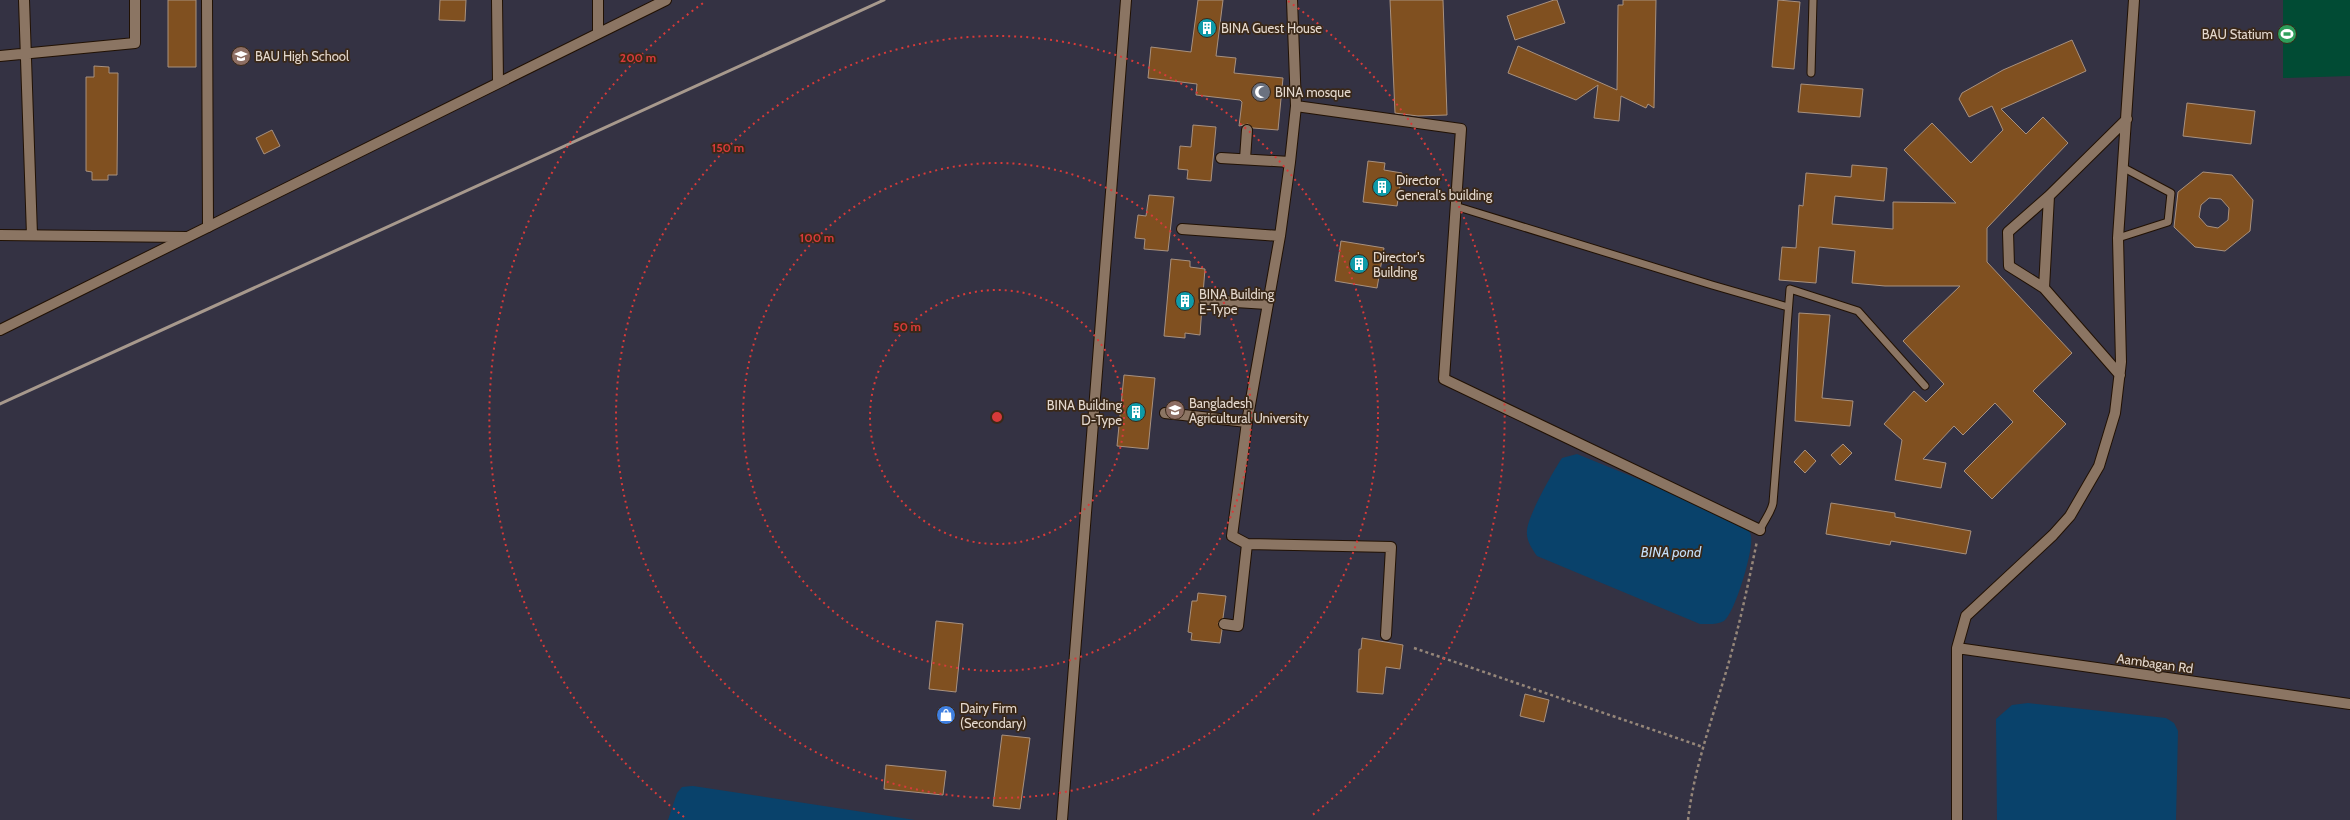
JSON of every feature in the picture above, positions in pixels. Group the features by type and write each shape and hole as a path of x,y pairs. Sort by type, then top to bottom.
{"street":[{"path":"24,0 32,235"},
{"path":"0,56 135,43 136,0"},
{"path":"207,0 208,227"},
{"path":"497,0 498,82"},
{"path":"598,0 598,32"},
{"path":"0,330 598,32 666,0"},
{"path":"1062,820 1126,0"},
{"path":"1292,0 1296,106 1290,162 1280,236 1247,422 1232,536 1247,544 1391,547 1386,635"},
{"path":"1957,820 1957,648 1966,616 2053,535 2070,516 2088,488 2107,446 2115,413 2120,375 2121,333 2118,238 2124,168 2134,0"},
{"path":"1296,106 1461,129 1444,379 1760,530"},
{"path":"2120,375 2044,288 2009,266 2008,232 2049,196 2127,119"},
{"path":"1245,159 1247,130"},
{"path":"1221,158 1290,162"},
{"path":"2044,288 2049,196"},
{"path":"1182,229 1280,236"},
{"path":"0,235 186,237"},
{"path":"1205,300 1267,304"},
{"path":"1165,413 1247,422"},
{"path":"1224,624 1238,626 1247,544"},
{"name":"Aambagan Rd","path":"1957,648 2350,704"}],"lane":[{"path":"1811,73 1813,0"},
{"path":"2118,238 2168,222 2171,193 2124,168"},
{"path":"1455,206 1712,286 1788,307"},
{"path":"1760,530 1771,512 1773,503 1790,289 1858,311 1925,386"}],"path":[{"path":"1688,820 1690,801 1703,747 1734,643 1760,530"},
{"path":"1414,648 1703,747"}],"shaded area":[{"name":"Bangladesh Agricultural University","path":"0,0 2350,0 2350,820 0,820"}],"green space":[{"path":"2283,0 2350,0 2350,76 2283,78"}],"water":[{"name":"BINA pond","path":"1577,454 1731,517 1748,530 1751,536 1751,543 1747,566 1733,606 1724,621 1715,624 1700,624 1537,556 1527,538 1528,524 1531,515 1547,483 1562,458"},
{"path":"2028,703 2166,718 2174,723 2178,731 2176,820 1997,820 1996,719 2012,705"},
{"path":"692,786 915,820 668,820 677,793 682,787"}],"building":[{"path":"168,0 196,0 196,67 168,67"},
{"path":"440,0 466,0 465,21 439,20"},
{"path":"1198,0 1223,0 1216,56 1236,58 1234,73 1283,78 1278,130 1253,128 1248,124 1239,126 1242,102 1240,100 1196,95 1197,84 1148,78 1151,47 1191,52"},
{"path":"1390,0 1443,0 1447,115 1418,116 1395,113"},
{"path":"1557,0 1565,23 1515,40 1507,16"},
{"path":"1623,0 1656,0 1654,108 1648,104 1646,108 1621,96 1619,121 1594,118 1598,85 1576,100 1508,73 1518,46 1617,90 1618,5 1623,5"},
{"path":"1778,0 1800,2 1794,69 1772,67"},
{"path":"2072,40 2086,71 2001,109 2026,134 2043,117 2068,143 1987,228 1987,262 2072,353 2033,391 2066,424 1992,499 1964,471 2013,422 1995,403 1963,435 1954,426 1923,459 1946,463 1941,488 1895,480 1902,440 1884,424 1914,391 1926,402 1944,384 1903,341 1960,286 1885,286 1852,283 1855,251 1819,247 1816,283 1779,280 1782,247 1796,248 1799,205 1803,206 1806,173 1851,177 1852,165 1887,168 1884,201 1835,196 1832,224 1893,229 1893,202 1956,203 1904,150 1932,123 1971,163 2003,130 1992,106 1969,117 1959,99 1962,93 2003,70"},
{"path":"94,66 109,67 109,73 118,73 117,175 108,175 108,180 92,180 92,172 86,171 86,77 94,77"},
{"path":"1801,84 1863,89 1860,117 1798,112"},
{"path":"2187,103 2255,111 2251,144 2183,136"},
{"path":"1193,125 1216,127 1211,181 1187,179 1188,170 1178,169 1180,146 1191,147"},
{"path":"272,130 280,146 264,154 256,138"},
{"name":"Director General's building","path":"1368,161 1385,163 1384,170 1402,173 1397,206 1363,202"},
{"path":"2203,172 2232,175 2253,200 2250,231 2225,251 2195,247 2174,227 2178,192","holes":["2209,198 2221,199 2229,208 2228,220 2218,228 2207,226 2199,217 2201,205"]},
{"path":"1149,195 1174,197 1168,251 1144,249 1145,239 1135,238 1138,215 1146,216"},
{"name":"Director's Building","path":"1341,241 1384,248 1377,288 1335,281"},
{"name":"BINA Building E-Type","path":"1171,259 1190,261 1190,267 1205,269 1203,294 1199,299 1202,306 1200,335 1185,333 1185,338 1164,336"},
{"path":"1799,313 1830,315 1822,398 1853,401 1850,426 1795,421"},
{"name":"BINA Building D-Type","path":"1124,375 1155,378 1148,449 1117,446"},
{"path":"1843,444 1852,453 1840,465 1831,455"},
{"path":"1805,450 1816,461 1805,473 1794,462"},
{"path":"1831,503 1895,513 1895,517 1971,531 1966,554 1891,541 1890,545 1826,534"},
{"path":"1198,593 1226,596 1223,618 1218,623 1222,630 1220,643 1191,640 1192,633 1188,632 1192,601 1197,601"},
{"path":"936,621 963,624 956,692 929,689"},
{"path":"1362,638 1403,645 1400,669 1386,667 1383,694 1357,692 1359,649 1361,649"},
{"path":"1525,694 1549,700 1544,722 1520,716"},
{"path":"1002,735 1030,738 1020,809 993,806"},
{"path":"886,765 946,771 943,795 884,789"}],"railway":[{"path":"0,404 884,0"}],"place":[{"name":"BINA Guest House","path":"1207,28"},
{"name":"BAU Statium","path":"2287,34"},
{"name":"BAU High School","path":"241,56"},
{"name":"BINA mosque","path":"1261,92"},
{"name":"Director General's building","path":"1382,187"},
{"name":"Director's Building","path":"1359,264"},
{"name":"BINA Building E-Type","path":"1185,301"},
{"name":"Bangladesh Agricultural University","path":"1175,410"},
{"name":"BINA Building D-Type","path":"1136,412"},
{"name":"Dairy Firm (Secondary)","path":"946,715"}]}
